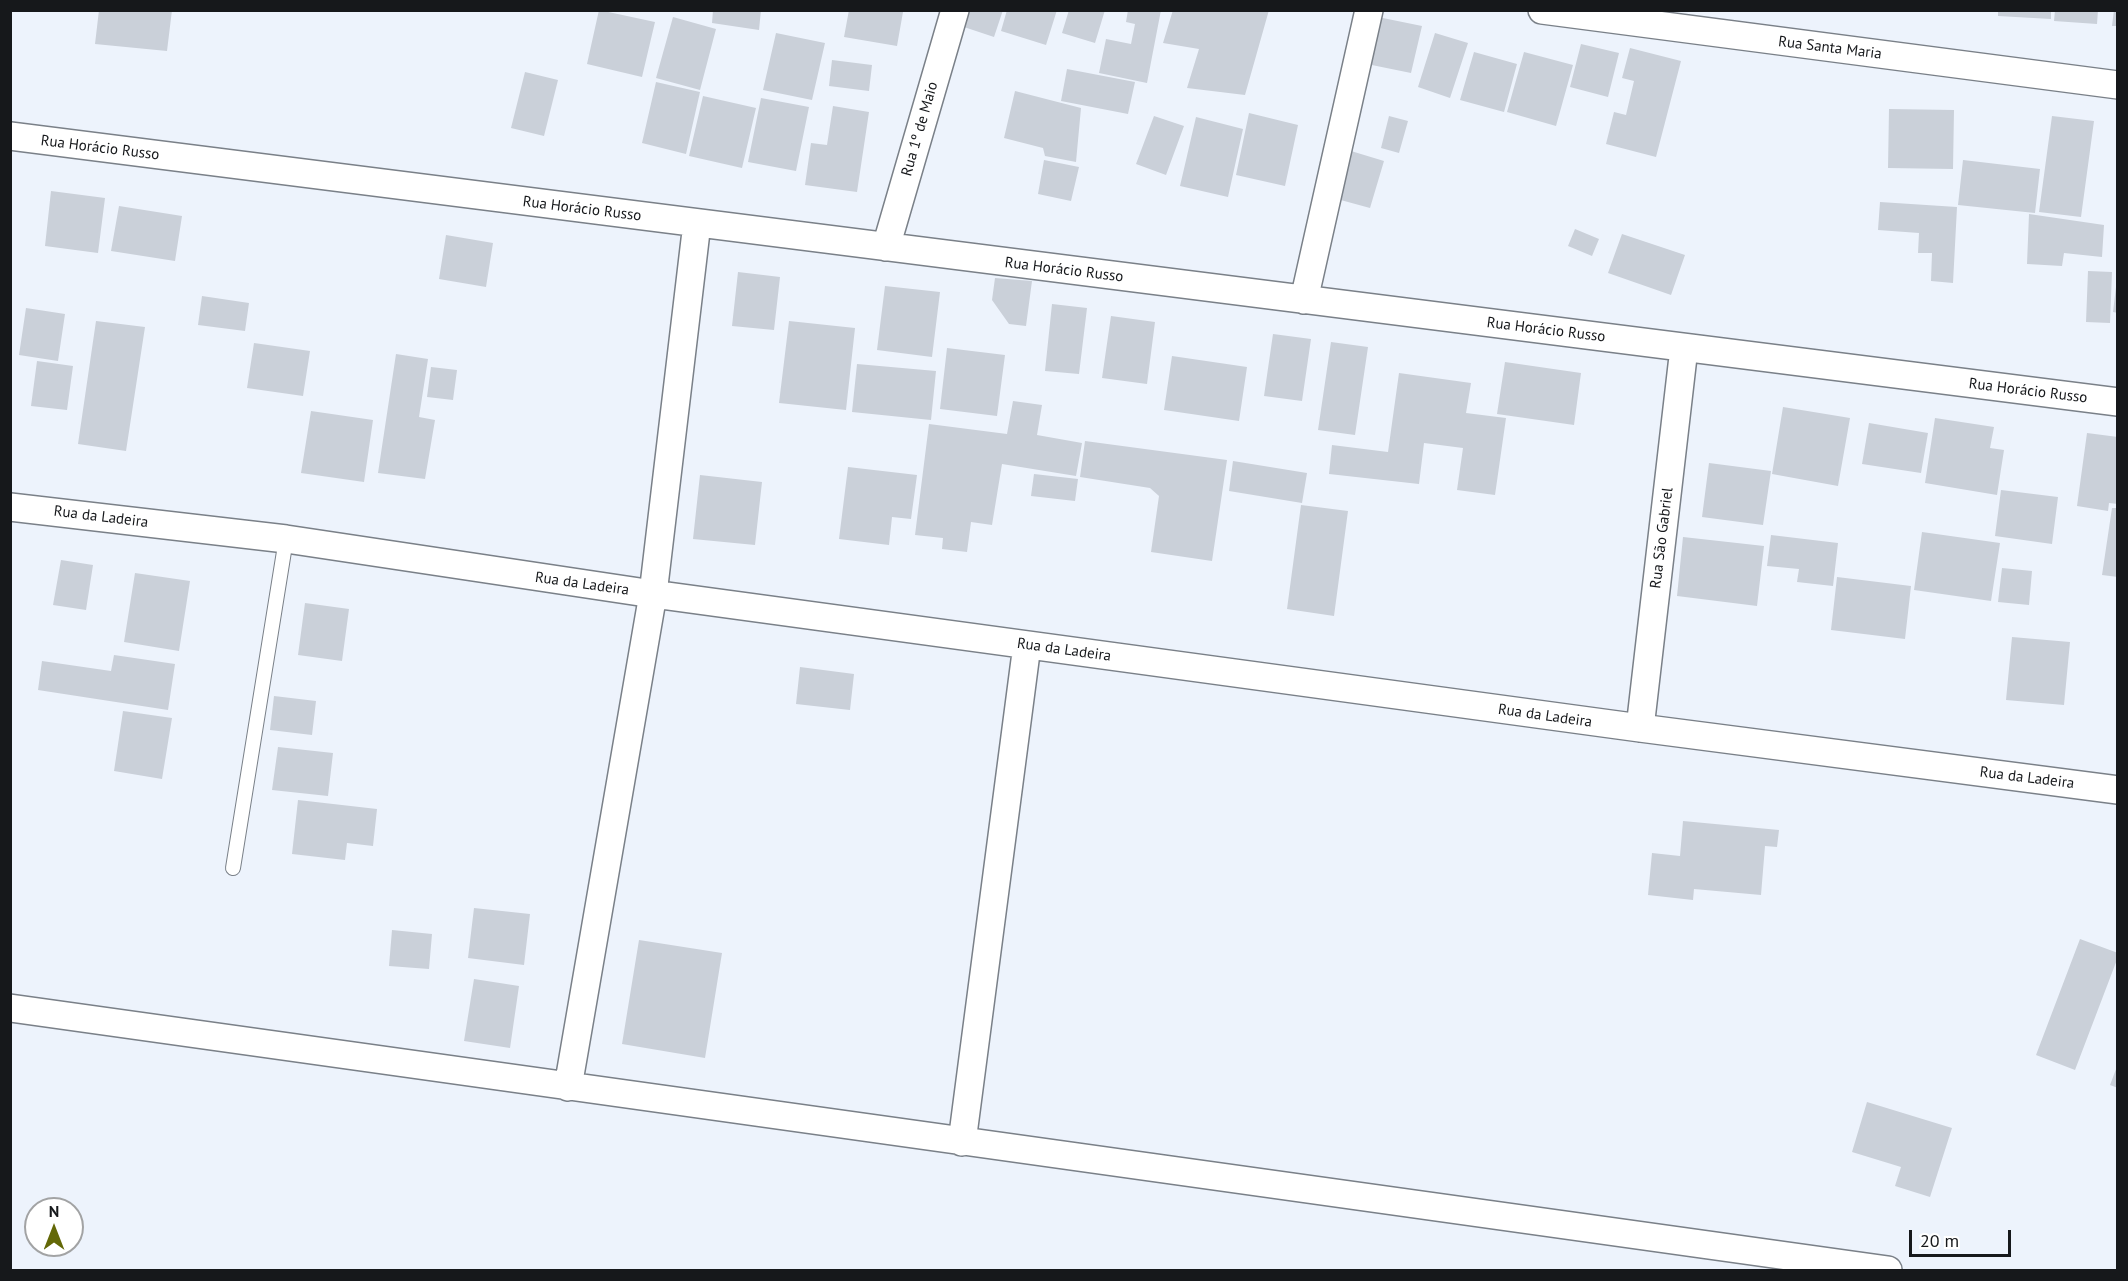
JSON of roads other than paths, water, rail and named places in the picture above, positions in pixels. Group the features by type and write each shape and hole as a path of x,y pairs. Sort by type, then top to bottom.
{"street":[{"name":"Rua 1º de Maio","path":"886,247 955,10"},
{"path":"1304,300 1369,10"},
{"name":"Rua Santa Maria","path":"1542,10 2118,86"},
{"name":"Rua Horácio Russo","path":"10,136 2118,402"},
{"path":"568,1087 653,594 697,224"},
{"name":"Rua São Gabriel","path":"1640,729 1684,348"},
{"name":"Rua da Ladeira","path":"10,507 286,539 653,594 1640,729 2118,790"},
{"path":"962,1142 1027,645"},
{"path":"10,1008 1888,1270"}],"lane":[{"path":"233,868 286,539"}]}
